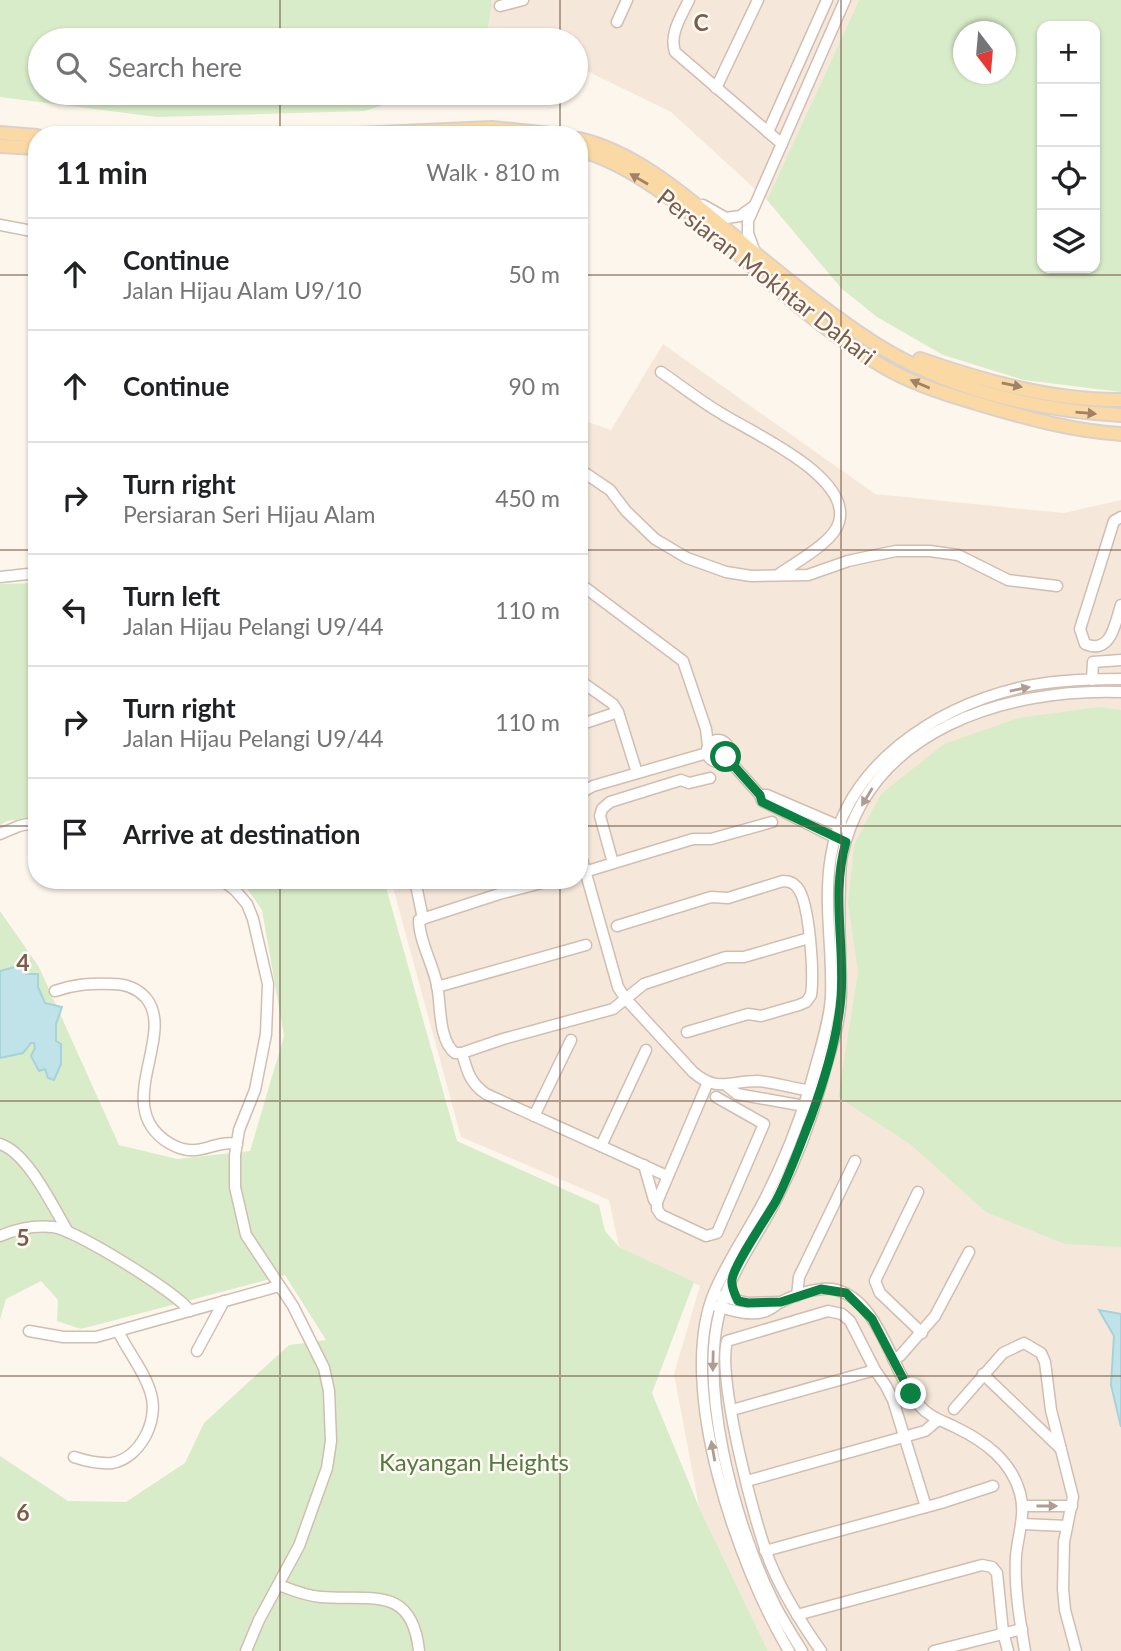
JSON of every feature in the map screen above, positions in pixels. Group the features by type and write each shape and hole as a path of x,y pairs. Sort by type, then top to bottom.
{"main road":[{"path":"0,133 28,135"},
{"name":"Persiaran Mokhtar Dahari","path":"588,142 623,156 688,196 822,306 876,344 939,376 978,391 1051,409 1121,415"},
{"path":"0,146 28,148"},
{"name":"Persiaran Mokhtar Dahari","path":"588,154 617,166 658,190 722,239 833,333 892,372 951,396 1021,418 1121,434"},
{"path":"876,344 1004,384 1058,394 1121,400"}],"street":[{"path":"500,6 523,0"},
{"path":"617,22 627,0"},
{"path":"689,0 673,35 675,52 782,144"},
{"path":"716,88 758,0"},
{"path":"768,132 827,0"},
{"path":"754,252 747,227 845,0"},
{"path":"688,196 726,218 740,216 757,203"},
{"path":"0,225 28,230"},
{"path":"661,372 717,411 804,462 833,491 840,521 835,531 816,549 779,574"},
{"path":"588,475 610,490 626,511 655,539 687,558 726,572 751,576 808,575 859,558 896,551 930,551 958,555 1007,580 1057,586"},
{"path":"1121,517 1114,522 1080,629 1085,644 1096,647 1109,640 1121,605"},
{"path":"0,577 28,574"},
{"path":"588,590 683,661 706,729 708,750 714,761 722,761 728,749 706,729"},
{"path":"1097,680 1092,663 1095,660 1121,660"},
{"path":"789,1651 754,1580 737,1537 717,1472 704,1398 702,1351 728,1263 766,1196 808,1107 835,1029 841,997 841,841 853,797 866,779 906,739 961,707 1021,687 1121,679"},
{"path":"588,687 612,704 618,712 637,773"},
{"path":"845,829 880,776 898,757 944,726 1016,700 1121,691"},
{"path":"588,722 618,712"},
{"path":"588,789 708,750 714,741 721,741"},
{"path":"726,757 760,795 762,802 841,841"},
{"path":"613,863 600,816 602,809 610,802 681,780 689,783 710,778"},
{"path":"760,795 767,795 845,829"},
{"path":"588,871 693,839 711,839 772,822"},
{"path":"0,834 28,824"},
{"path":"618,926 711,897 727,898 789,881 796,885 809,926 812,988 806,1002 761,1016 748,1014 687,1032"},
{"path":"234,889 250,911 268,984 266,1034 255,1090 239,1130 235,1155 235,1187 246,1235 306,1329 324,1368 329,1391 331,1441 327,1468 299,1546 246,1651"},
{"path":"416,889 421,920 438,986 438,1004 447,1044 455,1053 613,1009 644,984 726,957 744,957 809,938"},
{"path":"421,920 518,889"},
{"path":"587,889 618,987 693,1072 708,1082 727,1086 758,1081 814,1091"},
{"path":"438,986 586,945"},
{"path":"55,991 83,983 120,984 141,992 153,1012 154,1035 144,1097 145,1108 153,1128 169,1143 192,1151 237,1144"},
{"path":"534,1116 572,1040"},
{"path":"601,1146 646,1050"},
{"path":"462,1053 474,1086 667,1176"},
{"path":"708,1082 657,1202 661,1215 706,1236 717,1233 720,1229 764,1124 716,1097"},
{"path":"727,1086 737,1094 808,1107"},
{"path":"802,1651 768,1590 744,1528 727,1470 713,1374 717,1301 732,1280 777,1199 793,1164 808,1107"},
{"path":"0,1144 12,1150 22,1160 68,1232"},
{"path":"797,1296 799,1277 855,1161"},
{"path":"644,1165 654,1200 657,1202"},
{"path":"918,1192 874,1281 880,1293 922,1333"},
{"path":"0,1236 15,1230 54,1227 68,1232 106,1252 175,1297 190,1311"},
{"path":"893,1359 900,1356 935,1316 969,1252"},
{"path":"732,1280 737,1306"},
{"path":"29,1331 79,1338 118,1331 279,1286"},
{"path":"717,1301 760,1313 781,1302 821,1289 846,1293 872,1319 916,1401 926,1413 969,1435 1001,1457 1011,1470 1023,1506 1016,1556 1025,1651"},
{"path":"197,1351 224,1301"},
{"path":"717,1320 737,1306"},
{"path":"821,1651 797,1615 765,1551 732,1410 724,1362 729,1339 828,1311 842,1314 857,1330 875,1370 893,1400 926,1507"},
{"path":"74,1457 94,1462 110,1463 120,1460 134,1452 149,1428 152,1397 118,1331"},
{"path":"954,1409 1003,1353 1024,1343 1041,1353 1045,1362 1051,1410 1073,1497 1067,1526 1063,1588 1065,1610 1076,1651"},
{"path":"732,1410 875,1370"},
{"path":"983,1374 1061,1449"},
{"path":"747,1481 925,1431 938,1420"},
{"path":"765,1551 993,1486"},
{"path":"1023,1506 1072,1506"},
{"path":"1022,1524 1067,1526"},
{"path":"797,1615 982,1565 994,1568 998,1578 1007,1651"},
{"path":"279,1585 321,1598 367,1597 390,1600 398,1604 410,1619 416,1630 419,1651"},
{"path":"934,1651 1022,1629"}],"shaded area":[{"path":"491,0 859,0 767,200 671,112 588,72 588,28 488,28"},
{"path":"663,344 875,494 1064,513 1121,500 1121,1651 768,1651 699,1507 674,1374 700,1286 619,1247 609,1200 461,1137 393,889 588,889 588,422 611,430"}],"green space":[{"path":"0,0 491,0 492,5 488,28 28,28 28,101 0,97"},
{"path":"859,0 1121,0 1121,392 1024,380 943,355 877,317 841,288 767,200"},
{"path":"63,105 383,105 365,111 157,117"},
{"path":"28,583 28,818 7,821 0,825 0,584"},
{"path":"1099,707 1121,710 1121,1247 1065,1244 986,1212 910,1144 838,1097 858,973 848,903 854,845 881,794 944,744 1018,718"},
{"name":"Kayangan Heights","path":"247,889 387,889 457,1141 599,1205 605,1231 619,1247 694,1282 652,1393 699,1507 768,1651 0,1651 0,1456 68,1501 126,1502 185,1463 204,1423 289,1345 326,1340 285,1275 81,1329 57,1321 58,1300 41,1281 6,1299 0,1319 0,911 39,967 119,1145 177,1159 250,1151 284,1036 262,910"}],"water":[{"path":"22,965 26,974 38,974 38,987 45,1003 62,1007 56,1024 56,1041 61,1044 61,1064 54,1080 48,1078 45,1069 39,1071 31,1056 34,1043 23,1053 0,1058 0,971"},
{"path":"1099,1310 1121,1314 1121,1427 1111,1385 1114,1336"}],"route":[{"path":"726,757 760,795 762,802 846,842 841,858 839,915 841,997 835,1029 819,1092 793,1164 777,1199 738,1266 732,1280 735,1294 738,1301 760,1303 781,1302 821,1289 846,1293 872,1319 911,1394"}]}
